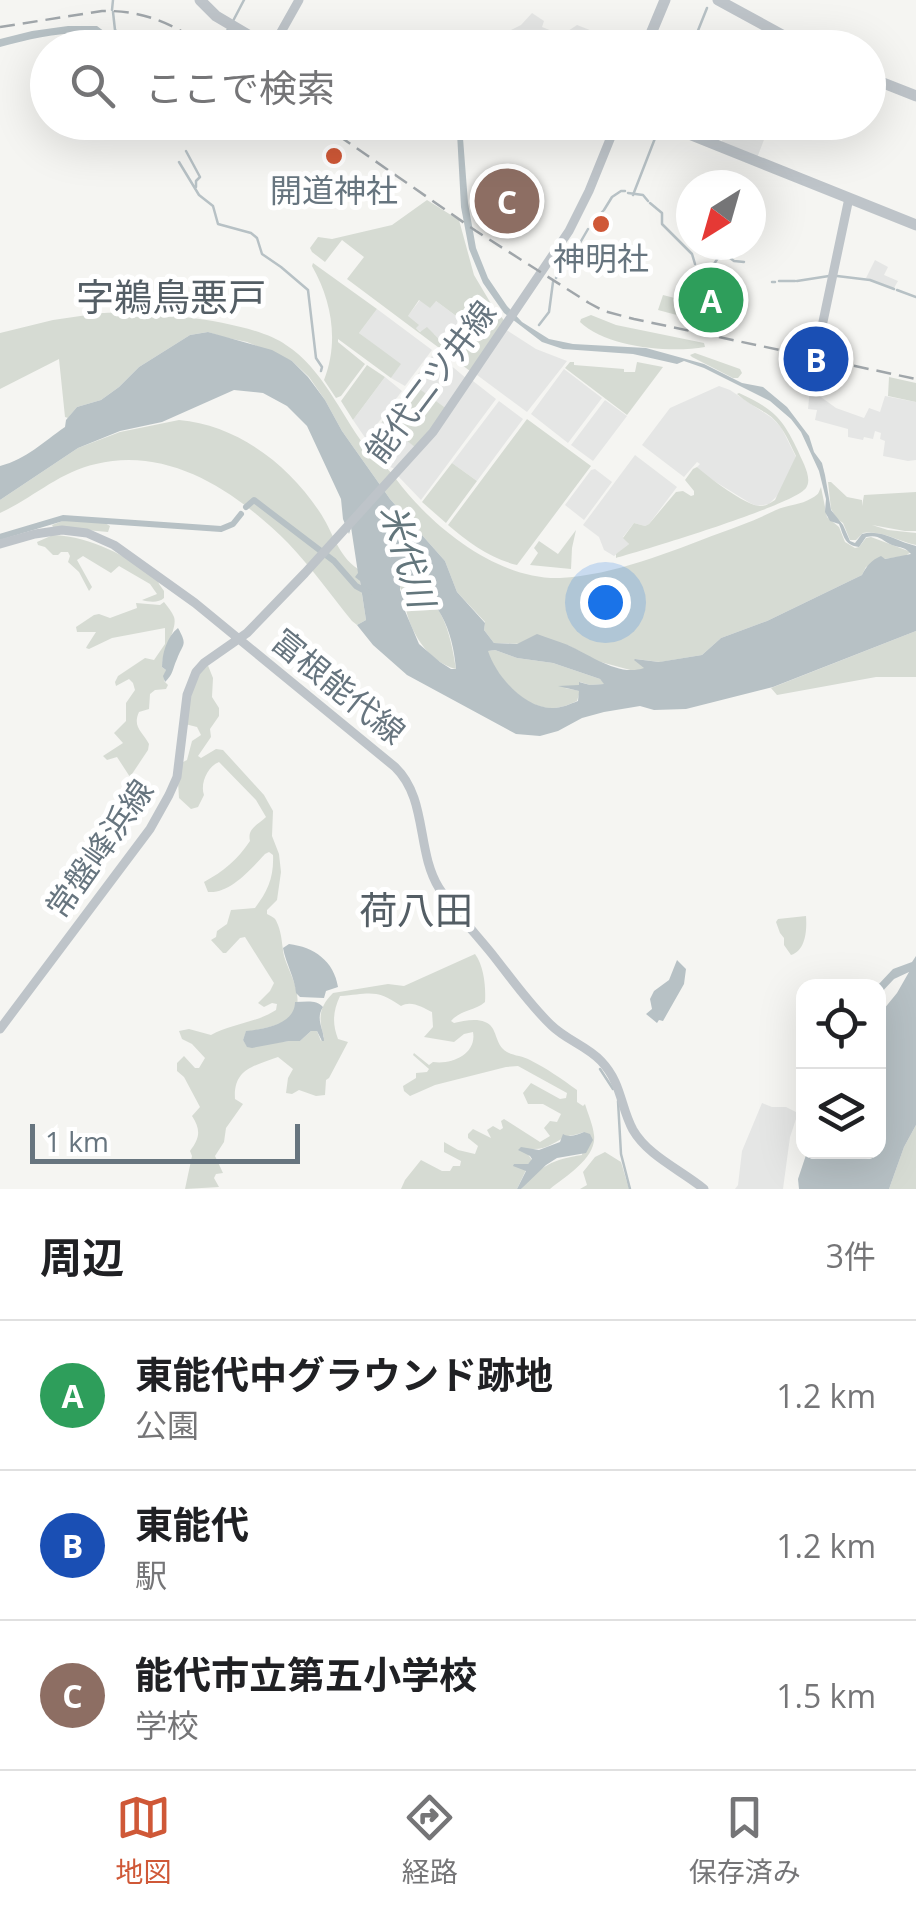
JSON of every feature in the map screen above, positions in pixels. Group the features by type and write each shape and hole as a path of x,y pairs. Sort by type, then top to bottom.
{"highway":[{"path":"200,0 216,16 240,30"},
{"path":"653,30 666,0"},
{"path":"713,0 768,30"},
{"path":"713,0 769,30"},
{"path":"886,86 916,98"},
{"path":"703,140 916,225"}],"main road":[{"path":"282,30 299,0"},
{"name":"能代二ツ井線","path":"240,640 433,432 565,238 609,140"},
{"path":"820,336 849,198"},
{"name":"富根能代線","path":"0,544 62,530 104,540 170,583 403,774 420,816 427,859 439,887 549,1024 605,1065 639,1138 704,1189"},
{"name":"常盤峰浜線","path":"0,1029 150,829 177,776 190,682 204,662 240,640"}],"shaded area":[{"path":"532,13 544,21 542,27 550,30 511,30"},
{"path":"722,140 764,140 757,158 721,143"},
{"path":"499,179 530,196 515,224 483,207"},
{"path":"427,200 459,220 474,275 506,323 470,371 347,279 364,257 342,240 325,262 310,248 318,237 332,239 392,225","holes":["419,300 430,308 436,301 470,327 456,345 439,339 427,327 420,332 416,328 419,325 408,316"]},
{"path":"875,260 888,267 884,275 898,281 894,288 866,278"},
{"path":"313,263 377,309 359,333 401,364 391,378 338,339 365,364 336,398 324,380 331,351 331,322"},
{"path":"706,269 730,276 718,326 658,310 663,295 698,304"},
{"path":"420,300 436,301 470,327 457,345 416,328 407,317"},
{"path":"377,309 432,350 405,386 391,378 400,365 359,333"},
{"path":"101,313 170,315 223,323 286,345 310,366 365,446 428,515 468,547 513,570 560,578 621,567 803,502 817,495 821,487 827,517 839,527 845,542 855,548 871,537 911,552 866,567 862,575 767,621 721,638 702,655 660,662 635,659 647,668 634,671 597,661 568,645 494,643 484,630 485,622 457,592 445,561 390,499 309,377 292,361 247,342 208,332 190,335 139,367 101,400 77,407 68,418 59,359 0,389 0,333"},
{"path":"591,315 616,325 704,343 705,347 658,349 622,343 580,322"},
{"path":"505,329 536,349 567,361 527,412 477,375"},
{"path":"435,352 467,379 447,409 411,383"},
{"path":"695,353 742,373 733,378 690,355"},
{"path":"570,362 624,372 635,372 637,362 663,367 627,415 565,368"},
{"path":"367,365 385,377 353,420 341,401"},
{"path":"564,369 602,398 568,443 531,414"},
{"path":"418,375 426,381 421,390 447,409 415,447 382,422"},
{"path":"385,377 402,391 366,439 353,420"},
{"path":"889,377 916,383 916,402 888,396"},
{"path":"470,381 496,399 421,500 398,476"},
{"path":"719,386 772,418 796,457 780,493 769,504 750,503 706,476 697,462 684,477 642,445 670,408"},
{"path":"810,389 836,408 864,418 869,408 880,412 885,396 916,402 916,460 883,456 885,441 880,439 881,433 875,431 873,439 863,440 848,437 848,429 815,420 817,410 808,409"},
{"path":"739,393 768,409 781,422 806,469 806,488 748,516 616,558 629,544 623,538 634,523 649,524 676,492 694,495 685,480 697,467 754,505 775,500 796,456 776,422"},
{"path":"605,400 627,416 593,461 571,445"},
{"path":"499,401 523,419 477,481 452,463"},
{"path":"527,419 591,466 517,565 480,549 448,525"},
{"path":"179,420 200,423 241,439 292,478 319,511 345,557 358,569 366,620 357,625 352,621 296,552 247,507 225,491 176,468 123,460 96,464 70,473 0,513 0,500 78,448 120,432"},
{"path":"382,422 416,447 395,469 368,442"},
{"path":"635,455 677,487 649,524 634,523 623,537 629,544 614,556 583,525"},
{"path":"452,463 477,481 446,523 422,502"},
{"path":"595,469 612,482 584,520 565,505"},
{"path":"828,482 847,497 862,500 862,506 864,495 916,492 916,531 872,525 888,530 916,533 916,545 870,532 850,540 831,509"},
{"path":"65,520 110,526 108,532 52,525"},
{"path":"576,530 571,569 530,565 538,553 534,548 539,541 558,554"},
{"path":"53,535 95,544 133,562 157,577 164,598 154,602 142,600 157,594 150,584 119,566 111,573 83,556 77,560 92,587 89,591 79,572 68,562 68,552 53,555 38,545 37,542"},
{"path":"399,581 425,594 434,604 447,628 456,669 437,660 421,644 411,625"},
{"path":"164,602 175,622 162,667 168,685 150,694 149,709 139,712 138,726 149,744 130,777 117,757 107,760 103,756 123,743 114,733 126,721 126,703 135,690 129,679 116,686 115,682 145,658 154,660 165,644 165,628 112,638 89,649 86,648 96,632 77,632 76,627 94,615 110,618 137,608 136,603"},
{"path":"916,631 916,677 876,677 777,695 771,688"},
{"path":"487,651 553,663 605,684 580,682 580,686 565,688 580,691 577,701 560,707 542,707 522,697 504,680"},
{"path":"207,663 219,716 198,756 223,750 264,795 273,811 272,836 281,872 277,900 267,914 278,925 297,996 293,1015 274,1026 246,1032 243,1040 247,1046 300,1041 311,1031 317,1031 321,1041 321,1013 333,993 388,984 404,986 475,954 484,977 485,1002 451,1021 478,1020 489,1024 507,1052 554,1074 577,1090 577,1102 585,1104 594,1135 591,1151 550,1189 521,1189 548,1165 582,1155 584,1132 531,1149 527,1153 532,1160 528,1164 515,1164 526,1170 517,1189 401,1189 421,1160 442,1171 460,1166 461,1161 444,1152 444,1142 475,1154 478,1146 468,1138 473,1129 491,1138 487,1130 493,1126 500,1130 504,1119 540,1142 550,1136 544,1128 550,1121 557,1122 561,1114 543,1104 528,1104 523,1093 531,1083 560,1099 566,1098 567,1093 518,1066 435,1085 410,1096 403,1086 416,1078 416,1073 429,1069 414,1053 429,1065 455,1060 471,1046 473,1032 454,1042 424,1037 433,1027 432,1012 413,1004 401,1006 372,994 340,996 335,1028 338,1039 348,1042 326,1080 325,1095 299,1090 286,1093 293,1069 278,1057 241,1075 235,1099 243,1104 226,1128 224,1142 215,1156 223,1173 214,1178 219,1187 185,1189 190,1151 198,1134 192,1116 200,1107 177,1071 177,1063 184,1056 199,1068 205,1058 182,1039 179,1031 189,1029 211,1035 268,1014 276,1010 277,1004 264,1007 258,1003 274,983 245,937 226,953 211,940 227,924 231,910 255,908 269,883 273,855 265,854 224,889 208,892 204,882 235,859 250,841 252,830 266,817 256,800 219,762 206,776 198,807 191,809 179,798 183,762 192,741 201,735 197,727 185,724 190,688"},
{"path":"806,916 803,944 791,955 776,922"},
{"path":"762,1103 796,1112 783,1189 735,1189 742,1151"},
{"path":"916,1125 916,1189 889,1189 904,1147"},
{"path":"605,1152 621,1162 629,1189 580,1189 587,1185 583,1172 595,1157"}],"water":[{"path":"97,26 102,30 39,30"},
{"path":"30,32 30,39 0,47 0,39"},
{"name":"米代川","path":"457,140 463,140 476,248 488,278 522,322 549,339 646,348 704,364 742,383 763,387 787,407 809,436 822,463 831,510 850,541 855,543 862,534 876,533 916,546 916,631 773,687 686,709 654,710 640,706 604,712 540,736 516,734 407,675 357,625 366,620 360,581 355,577 358,573 351,527 349,534 341,499 307,426 287,406 263,393 234,390 162,422 120,431 78,448 0,500 0,466 18,459 65,427 77,407 101,400 139,367 190,335 208,332 272,350 292,361 308,377 390,499 445,561 457,592 485,623 484,630 494,643 517,644 537,634 615,667 644,668 634,660 659,662 702,655 721,638 767,621 862,575 881,556 885,559 911,554 874,536 866,537 859,547 847,542 839,524 830,521 825,512 819,471 801,432 770,401 684,361 677,364 633,354 563,349 542,342 504,313 483,283 469,249 461,207","holes":["400,582 413,587 442,615 456,669 440,662 419,644 405,611 409,610","488,651 553,663 600,679 604,684 579,682 558,686 579,691 578,701 542,707 513,689"]},
{"path":"178,628 184,644 165,682 164,651"},
{"path":"289,944 307,948 321,957 332,970 338,987 326,991 324,998 300,997 283,948"},
{"path":"916,956 916,1125 889,1189 799,1189 805,1159 886,1159 886,1006 909,972 886,988 884,979 893,969 912,962"},
{"path":"677,960 686,969 684,984 663,1021 657,1023 646,1014 652,1009 650,999 669,980"},
{"path":"295,1002 314,1002 323,1007 320,1020 324,1041 317,1031 311,1031 300,1041 247,1047 243,1040 246,1031 285,1020"},
{"path":"584,1132 593,1140 586,1153 557,1158 517,1189 526,1171 514,1164 528,1164 532,1159 518,1150 521,1147 539,1150 560,1142 563,1134"}],"waterway":[{"path":"112,10 113,0"},
{"path":"233,21 244,0"},
{"path":"698,30 707,8"},
{"path":"113,12 115,30"},
{"path":"633,195 654,140"},
{"path":"186,151 200,177 196,187"},
{"path":"179,162 199,195 213,206 218,224 251,233 262,254 308,290 321,371"},
{"path":"592,223 612,197 625,191"},
{"path":"628,193 643,195 648,201"},
{"path":"650,203 662,213 662,224 692,254 695,264"},
{"path":"556,278 588,229"},
{"path":"705,266 714,264 722,252 734,261 744,262"},
{"path":"797,281 829,276"},
{"path":"837,276 870,280 894,289"},
{"path":"779,281 795,281"},
{"path":"539,325 549,312 553,282"},
{"path":"897,290 916,297"},
{"path":"246,507 254,500 369,593"},
{"path":"0,537 63,518 221,529 233,524 241,514"},
{"path":"600,1069 613,1089"},
{"path":"618,1101 621,1154 630,1189"}],"railway":[{"path":"0,27 117,11 158,20 179,30"},
{"path":"345,140 476,231 604,311 916,379"}],"place":[{"name":"開道神社","path":"334,156"},
{"name":"能代市立第五小学校","path":"507,201"},
{"name":"神明社","path":"601,224"},
{"name":"東能代中グラウンド跡地","path":"711,300"},
{"name":"東能代","path":"816,359"}],"district":[{"name":"字鵜鳥悪戸","path":"171,298"},
{"name":"荷八田","path":"416,911"}]}
